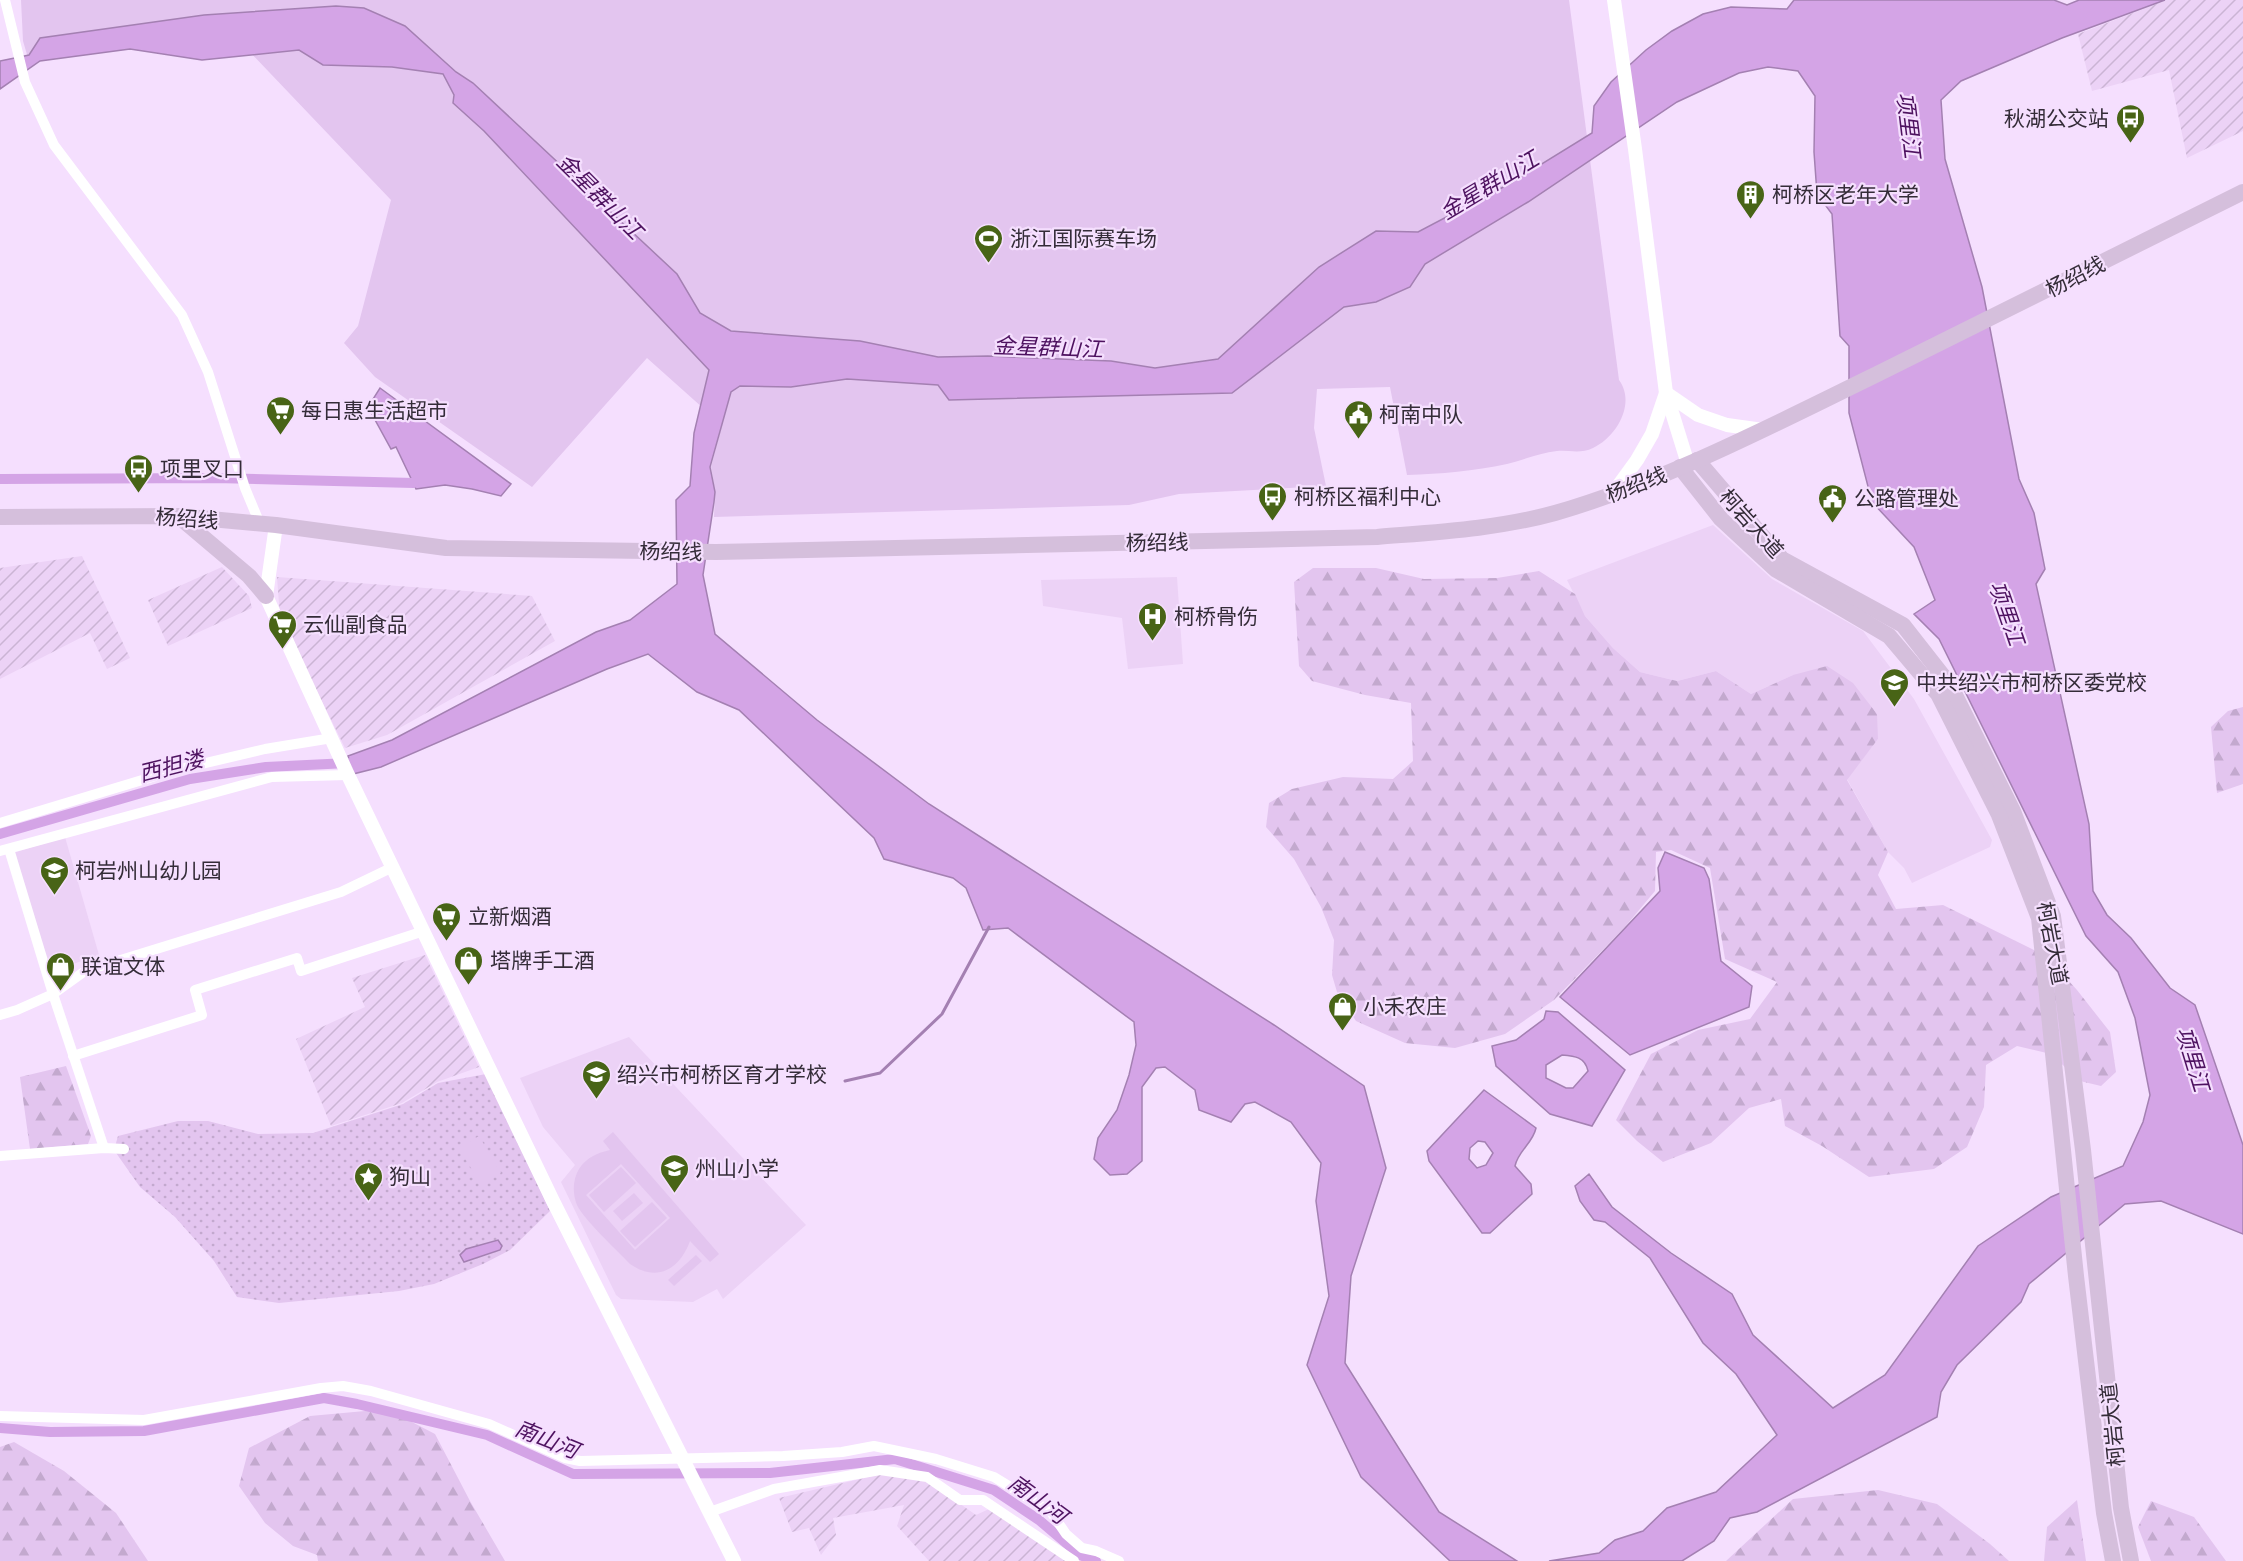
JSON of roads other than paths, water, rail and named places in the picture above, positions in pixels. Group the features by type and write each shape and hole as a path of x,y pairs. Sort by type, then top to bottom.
{"main road":[{"name":"杨绍线","path":"0,517 178,516 268,524 446,548 716,552 1377,537 1472,530 1554,513 1689,464 1998,315 2243,192"},
{"name":"柯岩大道","path":"1689,464 1782,559 1903,625 1950,685 2013,811 2053,916 2083,1150 2121,1508 2131,1561"},
{"name":"柯岩大道","path":"1689,464 1721,519 1775,569 1889,636 1938,694 1999,815 2038,918 2103,1513 2113,1561"},
{"path":"178,516 249,576 266,596"}],"street":[{"path":"5,0 25,82 54,146 182,315 208,372 245,488 268,524 266,596 348,775 553,1202 734,1561"},
{"name":"柯岩大道","path":"1614,0 1666,393 1689,464"},
{"path":"1613,493 1637,460 1652,434 1666,393 1698,414 1727,425 1763,430"},
{"path":"0,823 172,771 332,738"},
{"path":"104,1148 4,850 272,777 348,775"},
{"path":"0,1015 17,1010 52,993 85,971 341,892 393,867"},
{"path":"74,1056 202,1015 195,990 297,958 301,970 424,931"},
{"path":"0,1156 104,1148 124,1149"},
{"path":"0,1416 144,1420 343,1386 371,1391 489,1424 565,1458 580,1461 783,1456 842,1452 874,1446 936,1459 994,1477 1051,1512 1066,1534 1082,1548 1096,1551 1119,1561"},
{"path":"927,1477 936,1459"},
{"path":"710,1512 774,1489 880,1470 927,1477 960,1500 983,1500 1074,1561"}],"water":[{"name":"项里江","path":"1794,0 2054,0 2067,5 2079,0 2165,0 2062,38 1961,81 1941,100 1945,159 1982,287 2019,479 2034,513 2045,569 2036,584 2089,824 2093,891 2107,915 2131,938 2170,988 2195,1005 2243,1145 2243,1234 2161,1201 2125,1204 2029,1284 2021,1302 1957,1365 1941,1392 1937,1417 1757,1512 1730,1518 1714,1541 1682,1561 1549,1561 1599,1553 1615,1540 1643,1531 1667,1508 1716,1492 1777,1435 1736,1374 1703,1343 1650,1258 1605,1222 1594,1220 1580,1201 1575,1186 1589,1174 1612,1207 1671,1253 1732,1294 1753,1335 1833,1408 1885,1375 1978,1246 2051,1197 2123,1166 2143,1122 2150,1095 2135,1018 2118,972 2086,936 1939,639 1914,614 1935,600 1914,547 1872,502 1849,413 1849,346 1840,336 1832,214 1817,194 1814,152 1815,96 1798,71 1768,67 1739,73 1677,102 1528,202 1425,264 1410,287 1376,302 1344,307 1232,393 949,400 938,385 847,379 791,387 740,386 731,392 710,467 715,492 703,575 715,634 817,720 929,804 1274,1025 1364,1086 1386,1168 1351,1276 1345,1363 1439,1512 1517,1561 1450,1561 1361,1477 1307,1365 1329,1296 1316,1201 1321,1163 1291,1122 1255,1102 1245,1104 1231,1122 1199,1110 1195,1090 1165,1067 1156,1068 1142,1087 1142,1161 1127,1174 1110,1175 1094,1159 1098,1138 1117,1110 1129,1075 1136,1045 1134,1022 1008,928 983,930 966,888 953,878 884,859 874,838 739,710 697,692 648,654 607,669 381,767 353,774 348,756 392,740 596,632 630,620 677,584 676,500 690,486 694,433 709,370 484,131 453,103 454,95 443,74 392,67 323,65 299,50 202,60 130,49 40,61 0,89 0,61 29,55 40,38 204,15 336,6 364,8 405,26 456,72 473,83 677,274 700,313 731,331 860,341 938,357 988,356 1111,361 1155,368 1218,359 1319,267 1376,231 1418,232 1511,183 1592,133 1594,106 1611,82 1646,50 1672,31 1703,14 1731,7 1787,9"},
{"path":"380,388 511,484 501,496 445,485 416,489 396,447 391,449 368,407"},
{"path":"1665,852 1704,868 1709,879 1721,961 1752,986 1749,1007 1630,1055 1560,997 1660,891 1658,868"},
{"path":"1546,1011 1558,1012 1625,1070 1592,1126 1550,1114 1496,1066 1492,1046 1516,1040 1544,1019","holes":["1562,1055 1582,1060 1587,1066 1588,1071 1573,1088 1566,1088 1546,1078 1546,1065"]},
{"path":"1484,1090 1536,1128 1515,1166 1531,1184 1532,1194 1490,1233 1482,1233 1429,1161 1427,1151","holes":["1478,1141 1485,1142 1493,1153 1486,1165 1477,1168 1469,1159 1470,1148"]},
{"path":"498,1240 502,1246 500,1250 464,1262 460,1255 466,1249"}],"waterway":[{"path":"0,479 216,478 414,483"},
{"name":"西担溇","path":"0,834 190,779 266,767 348,763"},
{"path":"845,1081 880,1073 942,1014 989,927"},
{"name":"南山河","path":"0,1428 50,1432 144,1431 324,1398 487,1435 573,1474 770,1473 895,1459 994,1490 1039,1520 1080,1555 1096,1561"}],"place":[{"name":"秋湖公交站","path":"2130,144"},
{"name":"柯桥区老年大学","path":"1751,220"},
{"name":"浙江国际赛车场","path":"989,264"},
{"name":"每日惠生活超市","path":"280,436"},
{"name":"柯南中队","path":"1358,440"},
{"name":"项里叉口","path":"139,494"},
{"name":"柯桥区福利中心","path":"1273,522"},
{"name":"公路管理处","path":"1833,524"},
{"name":"柯桥骨伤","path":"1153,642"},
{"name":"云仙副食品","path":"282,650"},
{"name":"中共绍兴市柯桥区委党校","path":"1895,708"},
{"name":"柯岩州山幼儿园","path":"54,896"},
{"name":"立新烟酒","path":"447,942"},
{"name":"塔牌手工酒","path":"469,986"},
{"name":"联谊文体","path":"60,992"},
{"name":"小禾农庄","path":"1342,1032"},
{"name":"绍兴市柯桥区育才学校","path":"596,1100"},
{"name":"州山小学","path":"674,1194"},
{"name":"狗山","path":"368,1202"}],"water label":[{"name":"金星群山江","path":"1489,185"},
{"name":"金星群山江","path":"600,196"},
{"name":"金星群山江","path":"1048,347"}]}
